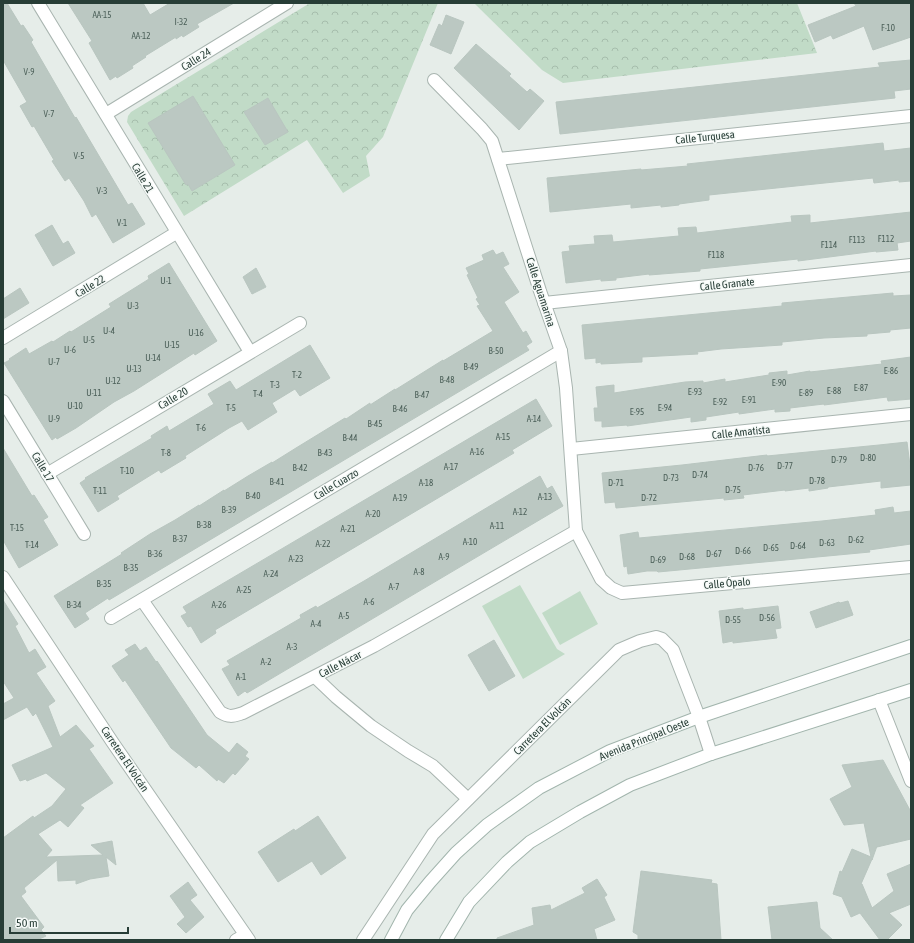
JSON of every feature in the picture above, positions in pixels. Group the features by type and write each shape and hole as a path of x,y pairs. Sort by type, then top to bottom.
{"street":[{"name":"Calle 21","path":"38,3 106,114 176,233 250,352"},
{"name":"Calle 24","path":"106,114 287,3"},
{"name":"Calle Aguamarina","path":"434,80 492,141 561,351 566,388 576,531"},
{"name":"Calle Turquesa","path":"498,159 911,116"},
{"name":"Calle 22","path":"3,338 176,233"},
{"name":"Calle Granate","path":"544,303 911,265"},
{"name":"Calle 20","path":"47,474 300,323"},
{"name":"Calle Cuarzo","path":"112,618 561,351"},
{"name":"Calle 17","path":"3,400 84,534"},
{"name":"Calle Amatista","path":"570,449 911,414"},
{"name":"Calle Nácar","path":"142,600 220,712 231,717 243,713 374,646 576,531"},
{"name":"Calle Ópalo","path":"576,531 601,579 611,588 622,593 911,567"},
{"name":"Carretera El Volcán","path":"3,577 243,938"},
{"name":"Carretera El Volcán","path":"363,940 433,834 619,650 640,641 656,637 662,639 673,650 711,754"},
{"name":"Avenida Principal Oeste","path":"392,940 407,910 456,853 487,825 539,788 610,750 698,717 911,646"},
{"path":"315,677 372,726 432,766 468,799"},
{"path":"446,940 469,902 507,862 530,842 580,812 630,785 711,754 911,690"},
{"path":"880,700 911,781"}],"green space":[{"path":"310,3 438,3 383,137 366,156 370,176 343,193 307,140 184,216 127,122 128,116 131,112"},
{"path":"474,3 797,3 817,53 563,83 542,70"},
{"path":"520,585 557,649 565,654 523,679 482,606"},
{"path":"580,591 598,624 560,645 542,613"}],"building":[{"path":"3,3 7,3 21,26 23,25 33,40 31,42 75,118 76,117 128,205 132,203 145,224 113,243 96,214 92,217 84,201 69,178 65,181 52,161 54,160 34,126 32,127 20,106 27,102 3,60"},
{"path":"68,3 143,3 150,15 170,3 234,3 197,24 199,27 183,37 182,35 176,39 176,37 145,56 146,57 132,66 133,68 117,78 116,76 110,80 89,43 92,41"},
{"path":"854,3 911,3 911,37 873,50 864,26 833,39 831,35 815,42 808,25 856,6"},
{"path":"446,15 464,22 451,54 430,45 439,24 442,26"},
{"path":"476,44 511,74 509,76 527,92 530,89 544,101 519,130 454,68"},
{"path":"911,60 911,89 894,91 895,98 560,134 556,102 880,67 878,63"},
{"path":"193,96 235,165 192,191 188,184 186,185 148,123"},
{"path":"268,98 288,132 265,145 244,112"},
{"path":"883,143 884,151 911,148 911,181 899,182 899,180 874,183 873,178 709,195 709,200 661,207 661,205 631,208 631,204 550,212 547,178 688,166 687,164"},
{"path":"911,212 911,241 897,243 898,250 876,251 798,261 798,259 700,269 700,271 649,274 616,278 616,280 601,281 601,279 566,283 562,252 570,251 569,246 595,244 594,236 612,235 613,242 679,236 678,228 696,227 697,233 792,222 791,216 810,215 810,223"},
{"path":"52,225 63,244 68,241 75,253 53,266 35,235"},
{"path":"493,250 496,255 503,252 509,264 503,267 519,292 504,302 523,333 526,331 532,342 526,346 529,350 109,600 108,598 85,613 89,619 75,628 54,596 122,554 121,553 150,534 493,331 477,306 480,305 476,299 478,298 467,275 469,274 466,268 484,260 482,255"},
{"path":"169,263 217,341 195,355 194,353 114,402 76,428 57,439 56,437 52,440 4,363 26,348 29,354 52,341 53,342 70,331 71,332 111,307 109,304 149,279 148,276"},
{"path":"256,268 266,287 252,294 243,277"},
{"path":"20,288 29,303 3,319 3,299"},
{"path":"893,293 893,296 911,295 911,328 867,334 867,336 782,342 782,345 721,349 697,352 698,354 642,357 642,362 601,364 601,362 596,363 596,358 585,359 582,325 782,306 782,303"},
{"path":"310,345 330,378 300,396 295,389 272,403 277,412 248,430 242,421 229,428 185,456 186,458 161,473 159,470 117,496 119,499 98,512 80,483 86,479 85,478 152,438 151,436 167,426 169,431 214,404 208,394 230,381 236,390"},
{"path":"911,357 911,399 888,401 887,397 790,408 790,411 775,412 775,409 739,414 739,412 706,417 706,420 691,422 691,417 627,426 602,427 602,421 595,421 594,408 598,408 596,387 614,385 614,393 685,382 703,381 703,383 725,379 725,382 769,375 769,373 787,371 787,375 810,371 882,364 881,361"},
{"path":"536,399 552,426 512,450 514,453 215,630 216,633 201,643 191,626 188,627 181,616 187,613 183,607"},
{"path":"907,442 911,485 881,488 881,481 828,487 809,491 809,488 743,495 744,498 724,500 724,498 616,508 615,502 605,503 602,473 767,455"},
{"path":"3,448 32,496 34,495 48,517 43,520 58,545 19,568 3,540"},
{"path":"540,476 547,489 552,486 563,506 247,693 245,691 238,696 222,669 230,665 227,661 301,618 300,615 316,606 317,608 364,581"},
{"path":"893,507 894,513 911,511 911,544 869,550 870,552 658,572 647,571 628,574 627,566 624,567 620,535 638,532 639,538 822,521 876,515 875,510"},
{"path":"3,600 18,624 15,626 29,653 35,649 46,667 36,673 55,701 48,706 60,737 76,725 94,746 89,749 113,783 80,805 84,808 68,827 60,820 38,834 52,850 46,857 103,855 91,845 112,841 116,865 106,857 109,876 90,879 76,884 76,880 58,881 57,860 24,888 26,892 21,896 44,927 41,930 46,936 37,940 3,940 3,838 33,816 34,818 52,806 66,789 46,773 27,781 26,779 20,781 12,765 53,747 36,713 33,716 27,707 3,720 3,704 14,698 3,681"},
{"path":"848,601 853,615 816,628 810,612 839,602"},
{"path":"778,606 781,628 775,629 777,638 723,643 719,611"},
{"path":"494,640 515,676 489,691 468,655"},
{"path":"135,644 140,651 146,647 207,735 229,753 237,743 248,752 245,756 249,759 235,775 233,773 224,783 218,779 217,781 199,765 196,768 171,748 125,680 123,682 112,666 129,655 125,650"},
{"path":"883,760 911,812 911,839 877,846 861,884 872,908 894,891 887,874 911,864 911,904 889,913 902,925 887,940 880,940 860,913 851,917 842,897 833,894 840,871 842,872 852,849 871,857 864,823 844,825 830,799 852,787 842,765"},
{"path":"318,816 346,858 321,875 312,861 278,882 258,852 294,829 295,831"},
{"path":"641,871 712,880 711,883 717,884 721,940 638,940 638,935 633,932"},
{"path":"597,879 607,895 604,897 615,920 594,929 597,940 497,940 497,938 534,925 532,908 550,905 551,910 585,893 582,888"},
{"path":"188,882 197,895 190,900 204,917 186,933 177,924 185,917 170,896"},
{"path":"817,902 820,928 833,940 772,940 768,907"}]}
